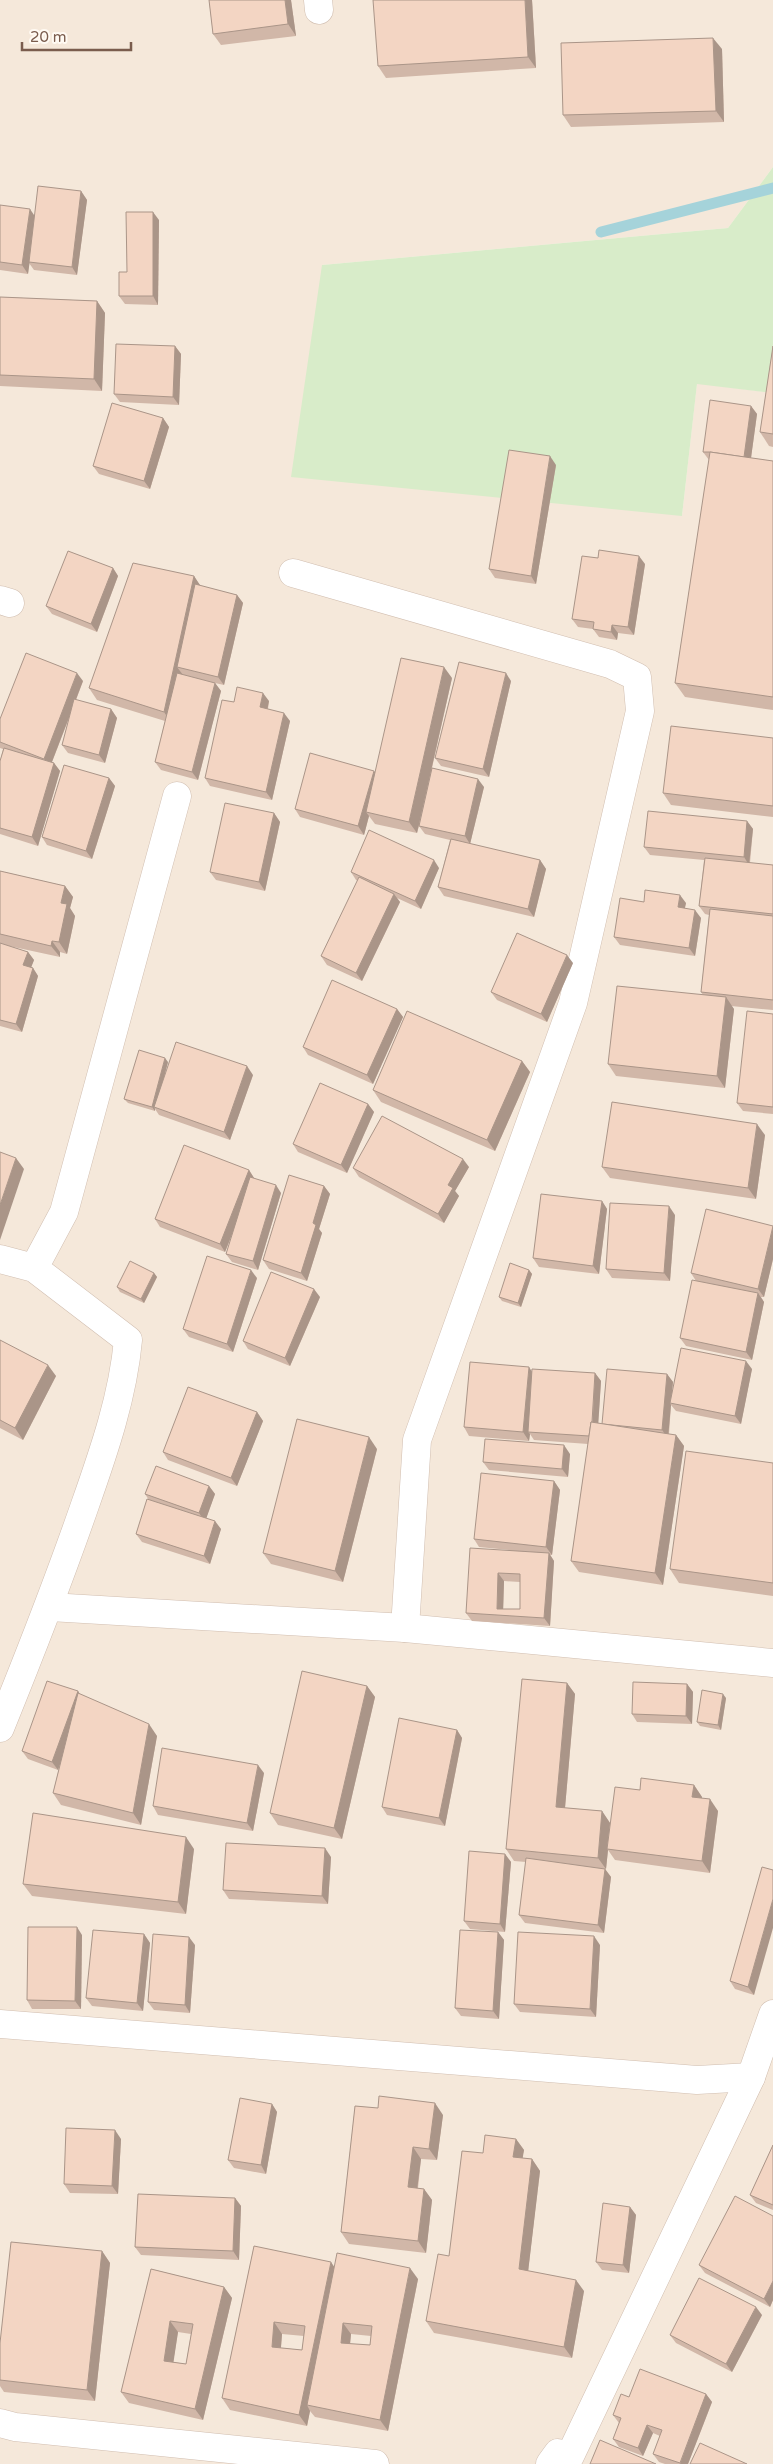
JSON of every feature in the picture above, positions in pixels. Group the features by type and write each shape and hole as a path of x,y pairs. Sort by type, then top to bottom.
{"street":[{"path":"293,573 610,664 637,677 640,711 573,1003 417,1440 404,1628"},
{"path":"34,1268 64,1212 176,796"},
{"path":"0,1259 34,1268 128,1340 122,1383 95,1477 50,1607 0,1728"},
{"path":"50,1607 404,1628 773,1664"},
{"path":"550,2464 558,2453 570,2456 751,2077 773,2014"},
{"path":"0,2024 697,2080 751,2077"},
{"path":"0,2423 25,2428 375,2464"}],"shaded area":[{"path":"0,0 773,0 773,167 728,228 322,265 682,516 697,383 773,393 773,2464 0,2464"}],"green space":[{"path":"773,167 773,393 697,384 682,516 291,477 322,265 728,228"}],"building":[{"path":"209,0 285,0 288,24 213,34"},
{"path":"373,0 525,0 528,57 378,66"},
{"path":"713,38 716,111 563,115 561,43"},
{"path":"38,186 81,191 72,267 29,262"},
{"path":"0,205 30,209 22,265 0,262"},
{"path":"126,212 153,212 153,296 119,296 119,272 127,272"},
{"path":"0,297 97,301 94,379 0,375"},
{"path":"116,344 175,346 173,397 114,394"},
{"path":"773,346 773,434 760,432"},
{"path":"710,400 751,406 744,457 703,452"},
{"path":"112,403 163,418 144,481 93,466"},
{"path":"509,450 550,456 531,576 489,569"},
{"path":"710,452 773,461 773,697 675,683"},
{"path":"599,550 639,556 628,627 612,625 611,632 593,629 594,622 572,619 582,556 598,558"},
{"path":"68,551 113,568 91,624 46,606"},
{"path":"133,563 194,576 164,712 89,688"},
{"path":"195,584 237,595 218,677 177,667"},
{"path":"26,653 77,673 44,759 0,742 0,719"},
{"path":"401,658 444,667 409,822 366,812"},
{"path":"459,662 506,673 483,769 435,758"},
{"path":"177,673 215,683 192,772 155,762"},
{"path":"237,687 263,693 260,707 284,713 266,792 205,778 222,700 234,702"},
{"path":"74,699 111,709 99,755 62,745"},
{"path":"671,726 773,738 773,806 663,793"},
{"path":"4,748 54,763 32,837 0,828 0,761"},
{"path":"310,753 374,771 358,826 295,809"},
{"path":"64,765 109,778 86,851 42,837"},
{"path":"432,768 478,779 465,836 419,826"},
{"path":"225,803 274,813 259,882 210,872"},
{"path":"648,811 747,821 744,857 644,847"},
{"path":"369,830 434,860 415,901 351,872"},
{"path":"451,839 540,860 528,909 438,887"},
{"path":"705,858 773,865 773,914 699,906"},
{"path":"0,871 65,886 61,903 67,904 59,942 52,941 51,946 0,934"},
{"path":"359,877 394,894 356,973 321,956"},
{"path":"645,890 680,895 678,907 695,910 689,948 614,937 620,898 644,902"},
{"path":"710,909 773,916 773,1000 701,992"},
{"path":"517,933 567,955 541,1014 491,992"},
{"path":"0,943 28,952 23,965 33,968 16,1024 0,1020"},
{"path":"332,980 397,1009 367,1075 303,1047"},
{"path":"617,986 726,997 717,1076 608,1064"},
{"path":"407,1011 522,1061 487,1140 373,1090"},
{"path":"747,1011 773,1014 773,1107 737,1103"},
{"path":"176,1042 247,1066 224,1132 154,1107"},
{"path":"139,1050 165,1058 152,1107 124,1099"},
{"path":"320,1083 368,1104 341,1165 293,1144"},
{"path":"612,1102 757,1124 748,1188 602,1167"},
{"path":"382,1116 463,1159 448,1185 453,1188 438,1214 353,1168"},
{"path":"184,1145 249,1170 220,1244 155,1219"},
{"path":"0,1152 16,1158 0,1205"},
{"path":"289,1175 324,1186 313,1223 316,1225 301,1273 263,1260"},
{"path":"250,1177 276,1185 253,1261 226,1254"},
{"path":"541,1194 602,1201 593,1266 533,1258"},
{"path":"610,1203 669,1206 664,1273 606,1269"},
{"path":"706,1209 773,1226 758,1289 691,1273"},
{"path":"207,1256 251,1270 227,1344 183,1329"},
{"path":"130,1261 154,1273 141,1299 117,1287"},
{"path":"510,1263 529,1270 518,1303 499,1297"},
{"path":"271,1272 314,1289 285,1358 243,1341"},
{"path":"692,1280 758,1293 746,1352 680,1338"},
{"path":"0,1340 48,1365 15,1428 0,1420"},
{"path":"681,1348 746,1361 735,1416 670,1403"},
{"path":"470,1362 529,1367 523,1432 464,1427"},
{"path":"532,1369 595,1373 592,1422 589,1436 528,1432"},
{"path":"607,1369 667,1374 662,1430 602,1424"},
{"path":"188,1387 257,1412 231,1478 163,1452"},
{"path":"297,1419 369,1437 335,1571 263,1553"},
{"path":"591,1422 676,1435 655,1573 571,1561"},
{"path":"485,1439 564,1445 562,1469 483,1462"},
{"path":"686,1451 773,1463 773,1583 670,1569"},
{"path":"156,1466 209,1486 199,1513 145,1494"},
{"path":"481,1473 554,1481 546,1547 474,1539"},
{"path":"147,1499 215,1521 204,1556 136,1534"},
{"path":"470,1548 549,1553 544,1618 466,1613","holes":["498,1573 520,1574 520,1609 497,1609"]},
{"path":"302,1671 367,1686 334,1828 270,1813"},
{"path":"522,1679 567,1683 556,1807 602,1811 598,1858 506,1849"},
{"path":"47,1681 78,1691 52,1762 22,1751"},
{"path":"633,1682 687,1684 686,1716 632,1714"},
{"path":"702,1690 723,1694 718,1725 697,1722"},
{"path":"78,1693 149,1724 133,1813 53,1793"},
{"path":"399,1718 457,1730 439,1818 382,1807"},
{"path":"162,1748 258,1765 247,1823 153,1806"},
{"path":"641,1778 694,1785 692,1797 710,1799 702,1861 607,1849 615,1787 640,1790"},
{"path":"33,1813 186,1837 178,1902 23,1884"},
{"path":"226,1843 325,1848 322,1896 223,1890"},
{"path":"469,1851 505,1854 500,1924 464,1921"},
{"path":"526,1858 605,1869 598,1925 519,1915"},
{"path":"762,1867 773,1870 773,1899 748,1987 730,1981"},
{"path":"28,1927 77,1927 75,2001 27,2000"},
{"path":"93,1930 144,1934 137,2003 86,1998"},
{"path":"460,1930 498,1932 493,2011 455,2008"},
{"path":"518,1932 594,1936 590,2009 514,2004"},
{"path":"153,1934 189,1937 185,2005 148,2002"},
{"path":"379,2096 435,2103 429,2149 413,2147 408,2187 424,2189 418,2241 341,2232 355,2106 378,2108"},
{"path":"240,2098 272,2104 261,2165 228,2160"},
{"path":"66,2128 115,2130 112,2186 64,2184"},
{"path":"485,2135 516,2139 513,2157 532,2159 519,2269 576,2280 564,2347 426,2321 438,2254 449,2256 462,2151 483,2153"},
{"path":"773,2145 773,2205 750,2195"},
{"path":"138,2194 235,2198 233,2251 135,2247"},
{"path":"735,2196 773,2216 773,2281 764,2299 699,2265"},
{"path":"603,2203 630,2207 623,2265 596,2262"},
{"path":"11,2242 102,2251 87,2390 0,2380 0,2343"},
{"path":"254,2246 331,2262 299,2415 222,2398","holes":["274,2322 305,2326 302,2350 272,2347"]},
{"path":"337,2253 410,2268 380,2420 307,2405","holes":["343,2323 372,2326 370,2345 341,2343"]},
{"path":"151,2269 224,2287 195,2409 121,2392","holes":["170,2321 193,2324 186,2364 164,2361"]},
{"path":"699,2278 756,2307 726,2364 670,2335"},
{"path":"640,2369 706,2394 680,2463 653,2454 662,2430 647,2425 638,2448 613,2439 621,2418 613,2415 621,2394 629,2397"},
{"path":"600,2440 656,2464 590,2464"},
{"path":"700,2443 747,2464 690,2464"}],"waterway":[{"path":"601,232 773,188"}]}
